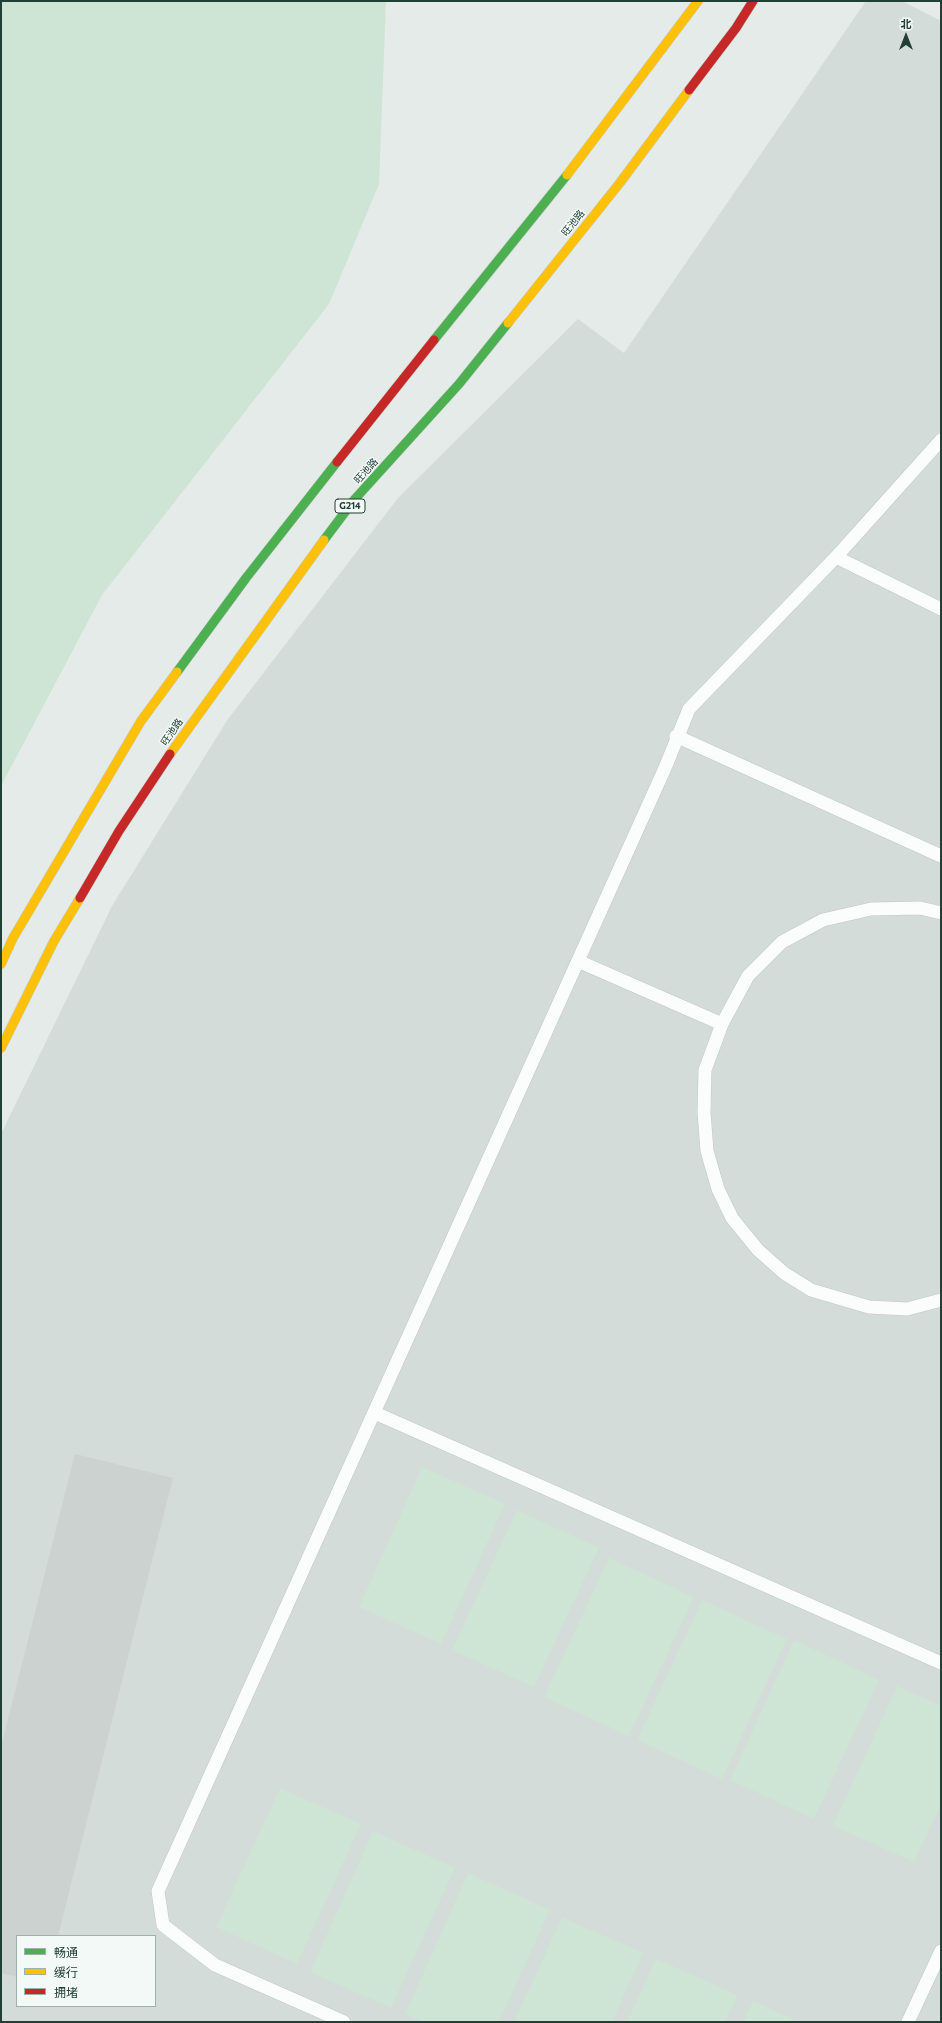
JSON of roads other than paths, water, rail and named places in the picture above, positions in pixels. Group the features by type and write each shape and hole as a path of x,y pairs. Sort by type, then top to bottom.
{"highway":[{"path":"1,964 13,938 141,721 246,578 582,156 698,1"},
{"name":"旺池路","path":"1,1048 54,941 119,831 177,744 276,606 354,500 458,384 619,184 736,28 753,1"}],"lane":[{"path":"344,2022 215,1965 164,1925 158,1891 665,768 676,736 689,709 836,557 941,440"},
{"path":"836,557 941,609"},
{"path":"676,736 941,856"},
{"path":"941,913 920,908 871,909 823,920 782,942 748,976 722,1024 705,1070 704,1112 706,1151 718,1189 736,1223 758,1250 784,1273 811,1290 869,1307 907,1309 941,1300"},
{"path":"578,961 722,1024"},
{"path":"375,1413 941,1663"},
{"path":"908,2022 941,1951"}]}
